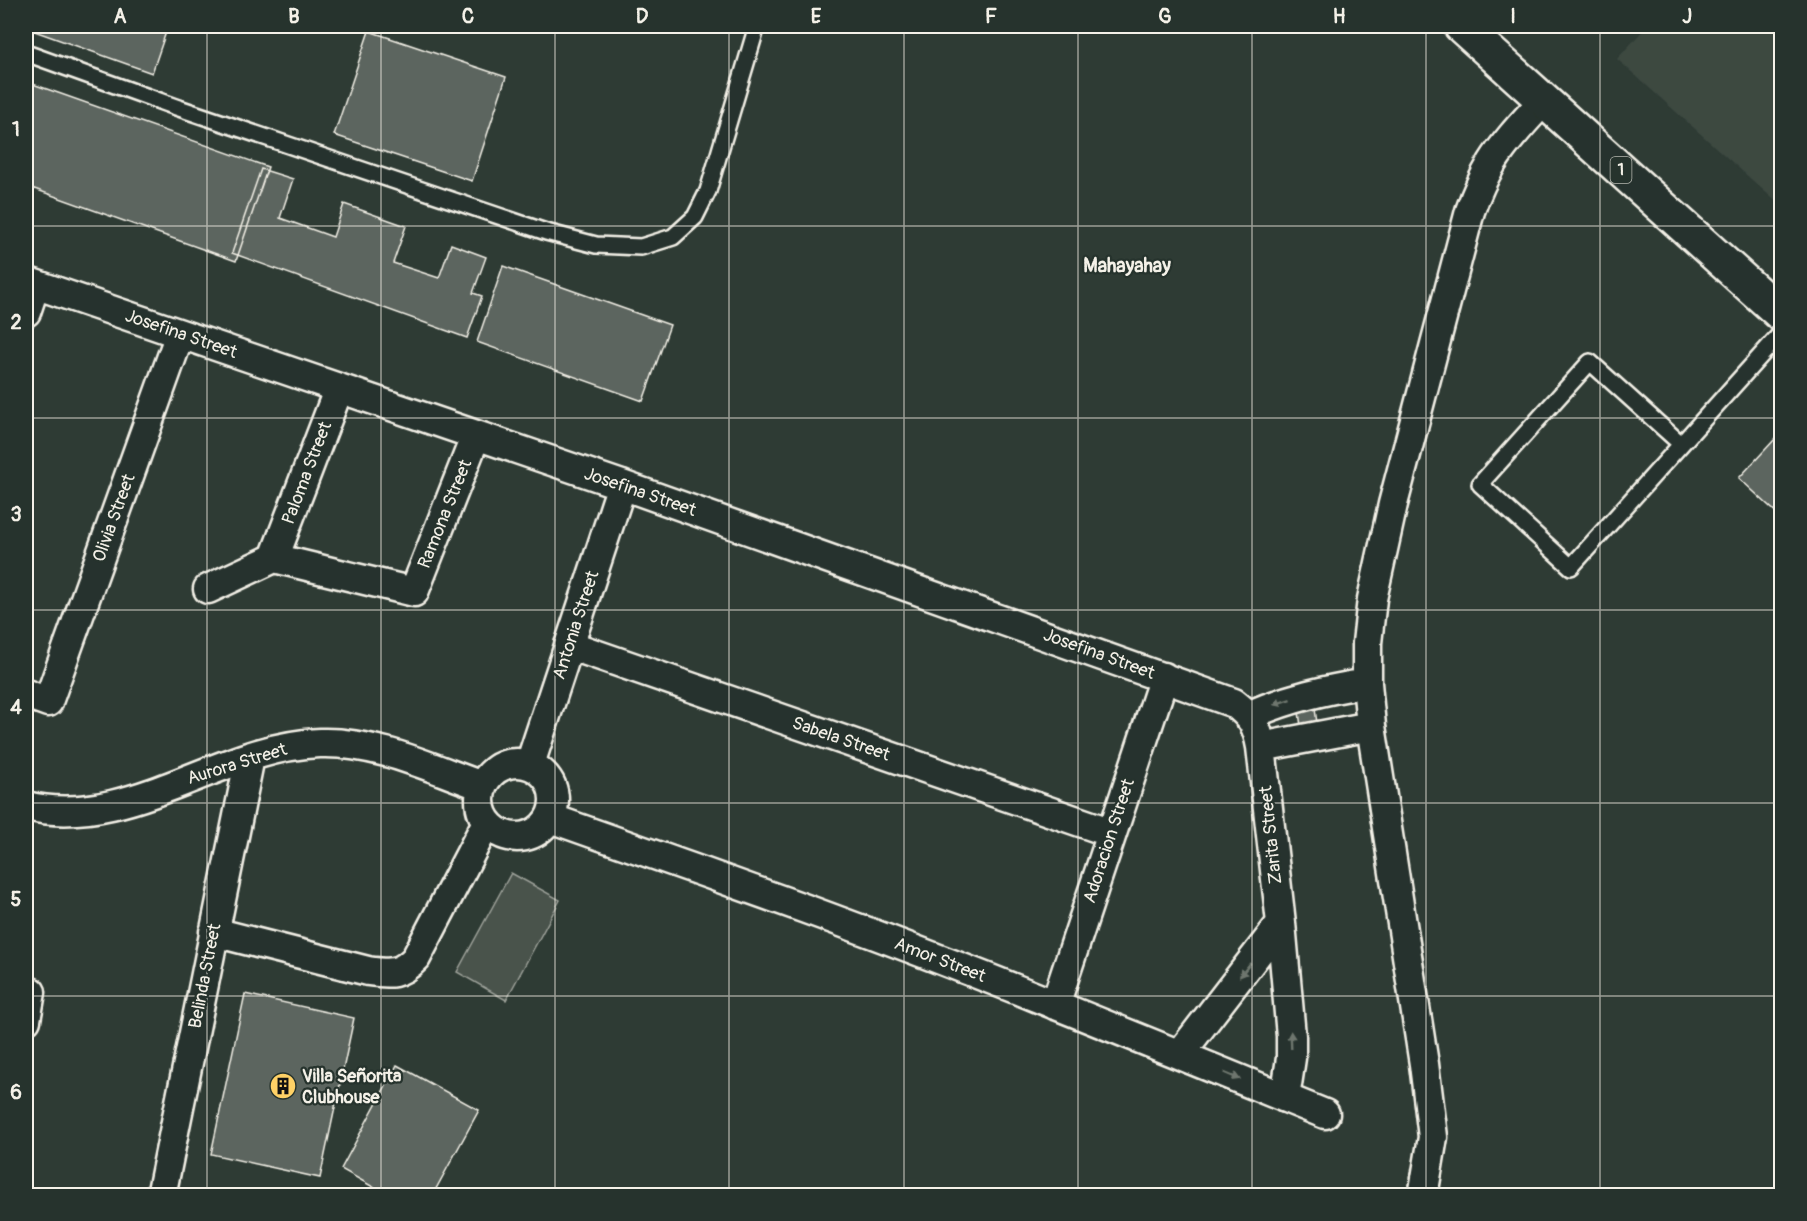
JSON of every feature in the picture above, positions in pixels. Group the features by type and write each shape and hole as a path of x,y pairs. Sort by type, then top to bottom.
{"highway":[{"name":"1","path":"1461,26 1782,315"}],"street":[{"path":"1423,1196 1433,1137 1424,1064 1371,726 1366,683 1367,643 1374,590 1396,493 1470,211 1478,189 1493,161 1544,100"},
{"path":"26,312 30,283"},
{"name":"Josefina Street","path":"30,283 622,485 1164,677 1234,703 1250,715"},
{"name":"Olivia Street","path":"37,698 180,334"},
{"name":"Paloma Street","path":"274,558 339,388"},
{"name":"Ramona Street","path":"274,558 414,592 476,435"},
{"name":"Antonia Street","path":"530,764 622,485"},
{"path":"208,589 274,558"},
{"name":"Sabela Street","path":"569,645 1112,833"},
{"name":"Adoracion Street","path":"1055,1005 1164,677"},
{"path":"1250,715 1314,692 1366,683"},
{"name":"Zarita Street","path":"1250,715 1261,747 1281,924 1291,1036 1291,1058 1285,1098"},
{"path":"1261,747 1371,726"},
{"name":"Aurora Street","path":"26,806 60,812 99,809 250,757 319,743 349,744 379,750 482,786"},
{"name":"Belinda Street","path":"161,1196 250,757"},
{"path":"519,762 530,764 547,777 552,787 554,797 550,818 542,828 532,834 519,837 507,836 487,822 480,804 482,786 497,768 519,762"},
{"name":"Amor Street","path":"550,818 807,909 1180,1054 1325,1114"},
{"path":"214,933 368,971 386,974 399,972 416,958 487,822"},
{"path":"1180,1054 1281,924"},
{"path":"26,1020 28,991"}],"lane":[{"path":"26,53 187,111 546,232 596,246 641,247 673,237 695,217 708,191 757,26"},
{"path":"1681,444 1590,362 1480,484 1571,567 1782,332"}],"shaded area":[{"path":"1647,26 1781,26 1781,206 1617,59"},
{"path":"511,873 560,900 506,1000 457,972"}],"building":[{"path":"26,26 168,26 152,73 26,28"},
{"path":"369,31 506,77 472,181 334,135"},
{"path":"27,82 268,167 236,261 26,186"},
{"path":"261,169 293,179 280,218 333,237 344,204 406,226 393,263 439,278 451,244 486,257 473,293 482,296 467,338 232,253"},
{"path":"503,266 670,325 643,401 477,342"},
{"path":"1776,438 1782,442 1782,518 1739,478"},
{"path":"1315,709 1317,723 1301,726 1299,712"},
{"name":"Villa Señorita Clubhouse","path":"245,994 354,1018 320,1178 211,1154"},
{"path":"397,1065 479,1110 432,1196 389,1196 341,1169"}],"place":[{"name":"Villa Señorita Clubhouse","path":"283,1086"}],"district":[{"name":"Mahayahay","path":"1127,265"}]}
